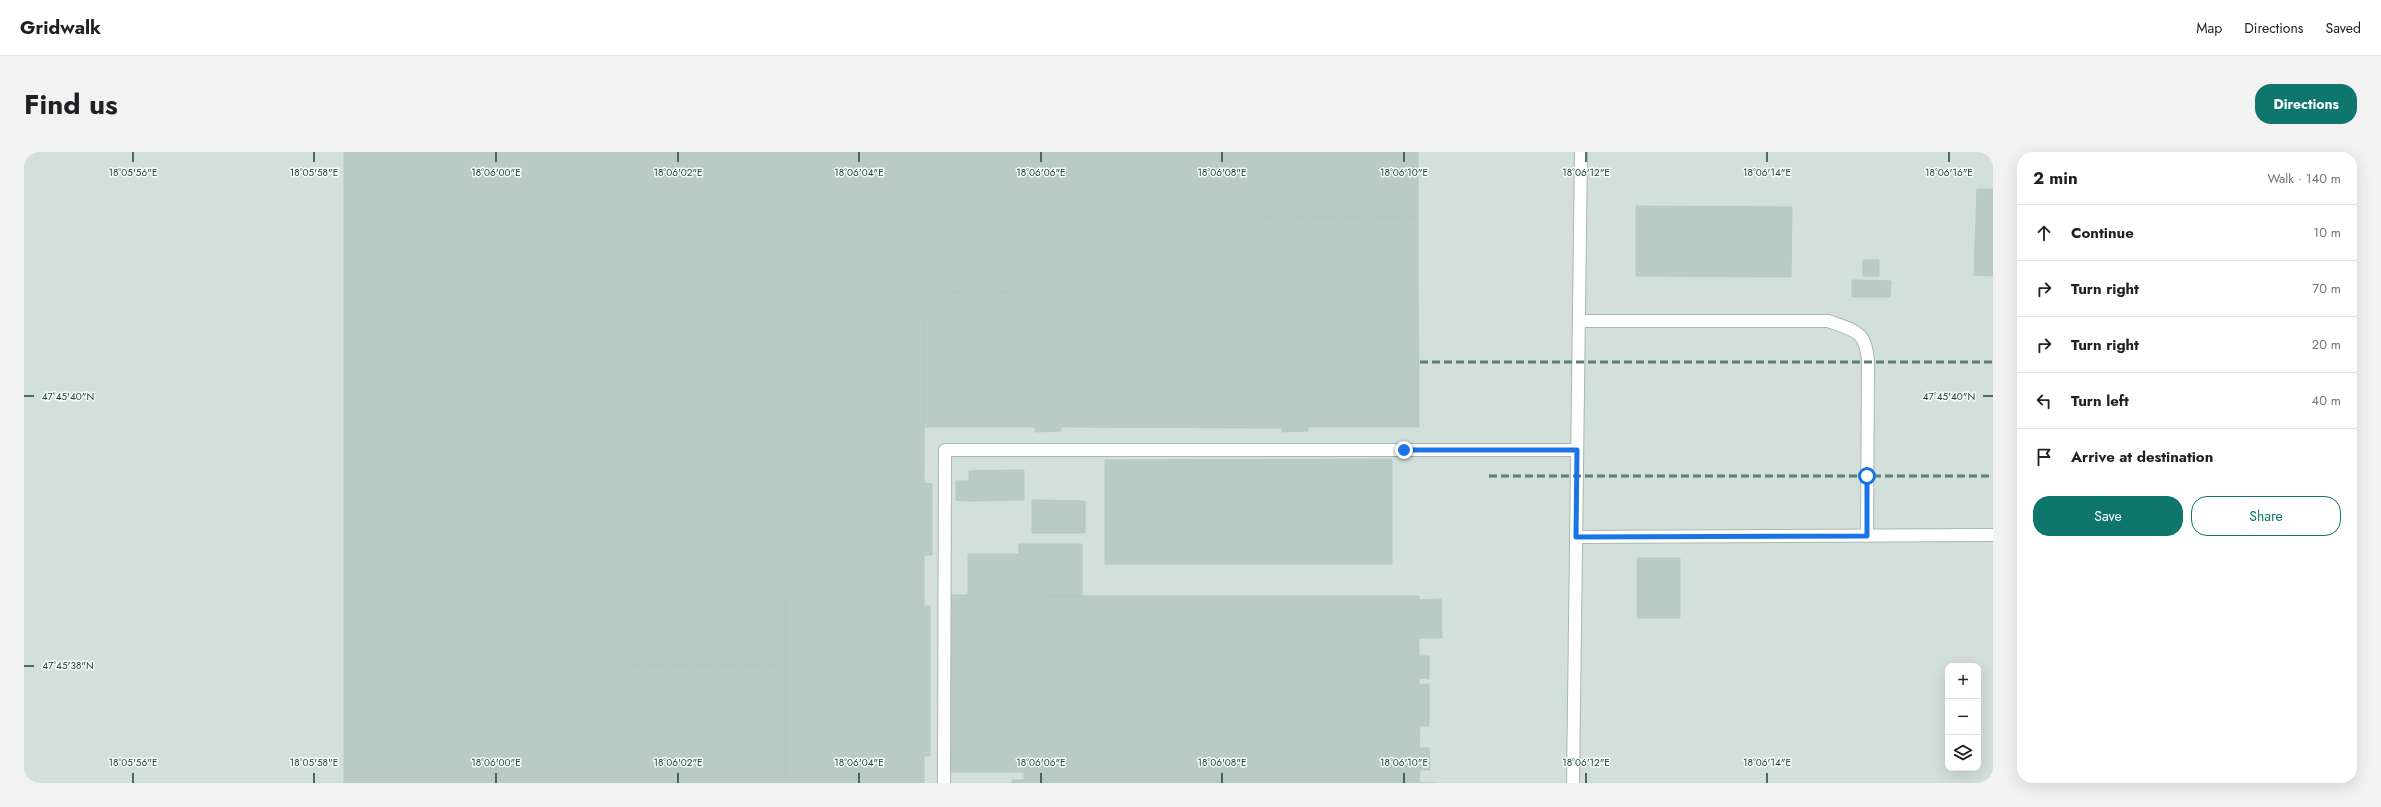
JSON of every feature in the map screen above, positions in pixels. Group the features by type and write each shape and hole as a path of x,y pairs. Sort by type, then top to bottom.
{"lane":[{"path":"1573,783 1581,152"},
{"path":"1579,321 1828,321 1858,332 1867,346 1868,362 1867,536"},
{"path":"944,783 945,450 1577,450"},
{"path":"1576,537 1993,535"}],"shaded area":[{"path":"24,152 1993,152 1993,783 24,783"}],"building":[{"path":"344,152 784,152 784,272 344,272"},
{"path":"784,152 925,152 924,483 932,484 932,555 924,555 924,606 930,606 930,756 924,756 924,783 785,783"},
{"path":"925,152 1418,152 1418,217 925,218"},
{"path":"1977,189 1993,189 1993,276 1974,275"},
{"path":"1636,206 1792,207 1791,277 1636,276"},
{"path":"1418,217 1418,291 925,292 925,218"},
{"path":"1863,260 1879,260 1879,276 1863,276"},
{"path":"344,272 784,272 784,403 344,403"},
{"path":"1852,280 1891,281 1890,297 1852,297"},
{"path":"1418,291 1419,383 924,383 925,292"},
{"path":"924,383 1419,383 1419,427 1308,427 1308,431 1282,432 1282,428 1061,427 1061,431 1035,432 1035,427 924,427"},
{"path":"344,403 784,403 784,534 344,534"},
{"path":"1392,459 1392,564 1105,564 1105,460"},
{"path":"1024,470 1024,500 969,501 969,471"},
{"path":"956,481 969,481 969,501 956,500"},
{"path":"1032,500 1085,501 1085,533 1032,533"},
{"path":"344,534 784,534 785,665 344,664"},
{"path":"1019,544 1082,544 1082,597 1013,596 1013,554 1019,554"},
{"path":"968,554 1013,554 1013,570 968,570"},
{"path":"1637,558 1680,558 1680,618 1637,618"},
{"path":"968,570 1013,570 1013,596 1419,596 1419,600 1441,599 1442,638 1419,638 1419,656 1429,656 1429,679 1419,678 1419,685 1429,684 1429,726 1420,726 1419,748 1429,748 1430,770 1420,770 1419,780 1024,780 1024,772 950,772 950,595 968,595"},
{"path":"344,664 785,665 785,783 344,783"},
{"path":"1012,780 1419,780 1420,783 1012,783"}],"railway":[{"path":"1420,362 1993,362"},
{"path":"1489,476 1993,476"}],"route":[{"path":"1404,450 1577,450 1576,537 1867,536 1867,476"}]}
